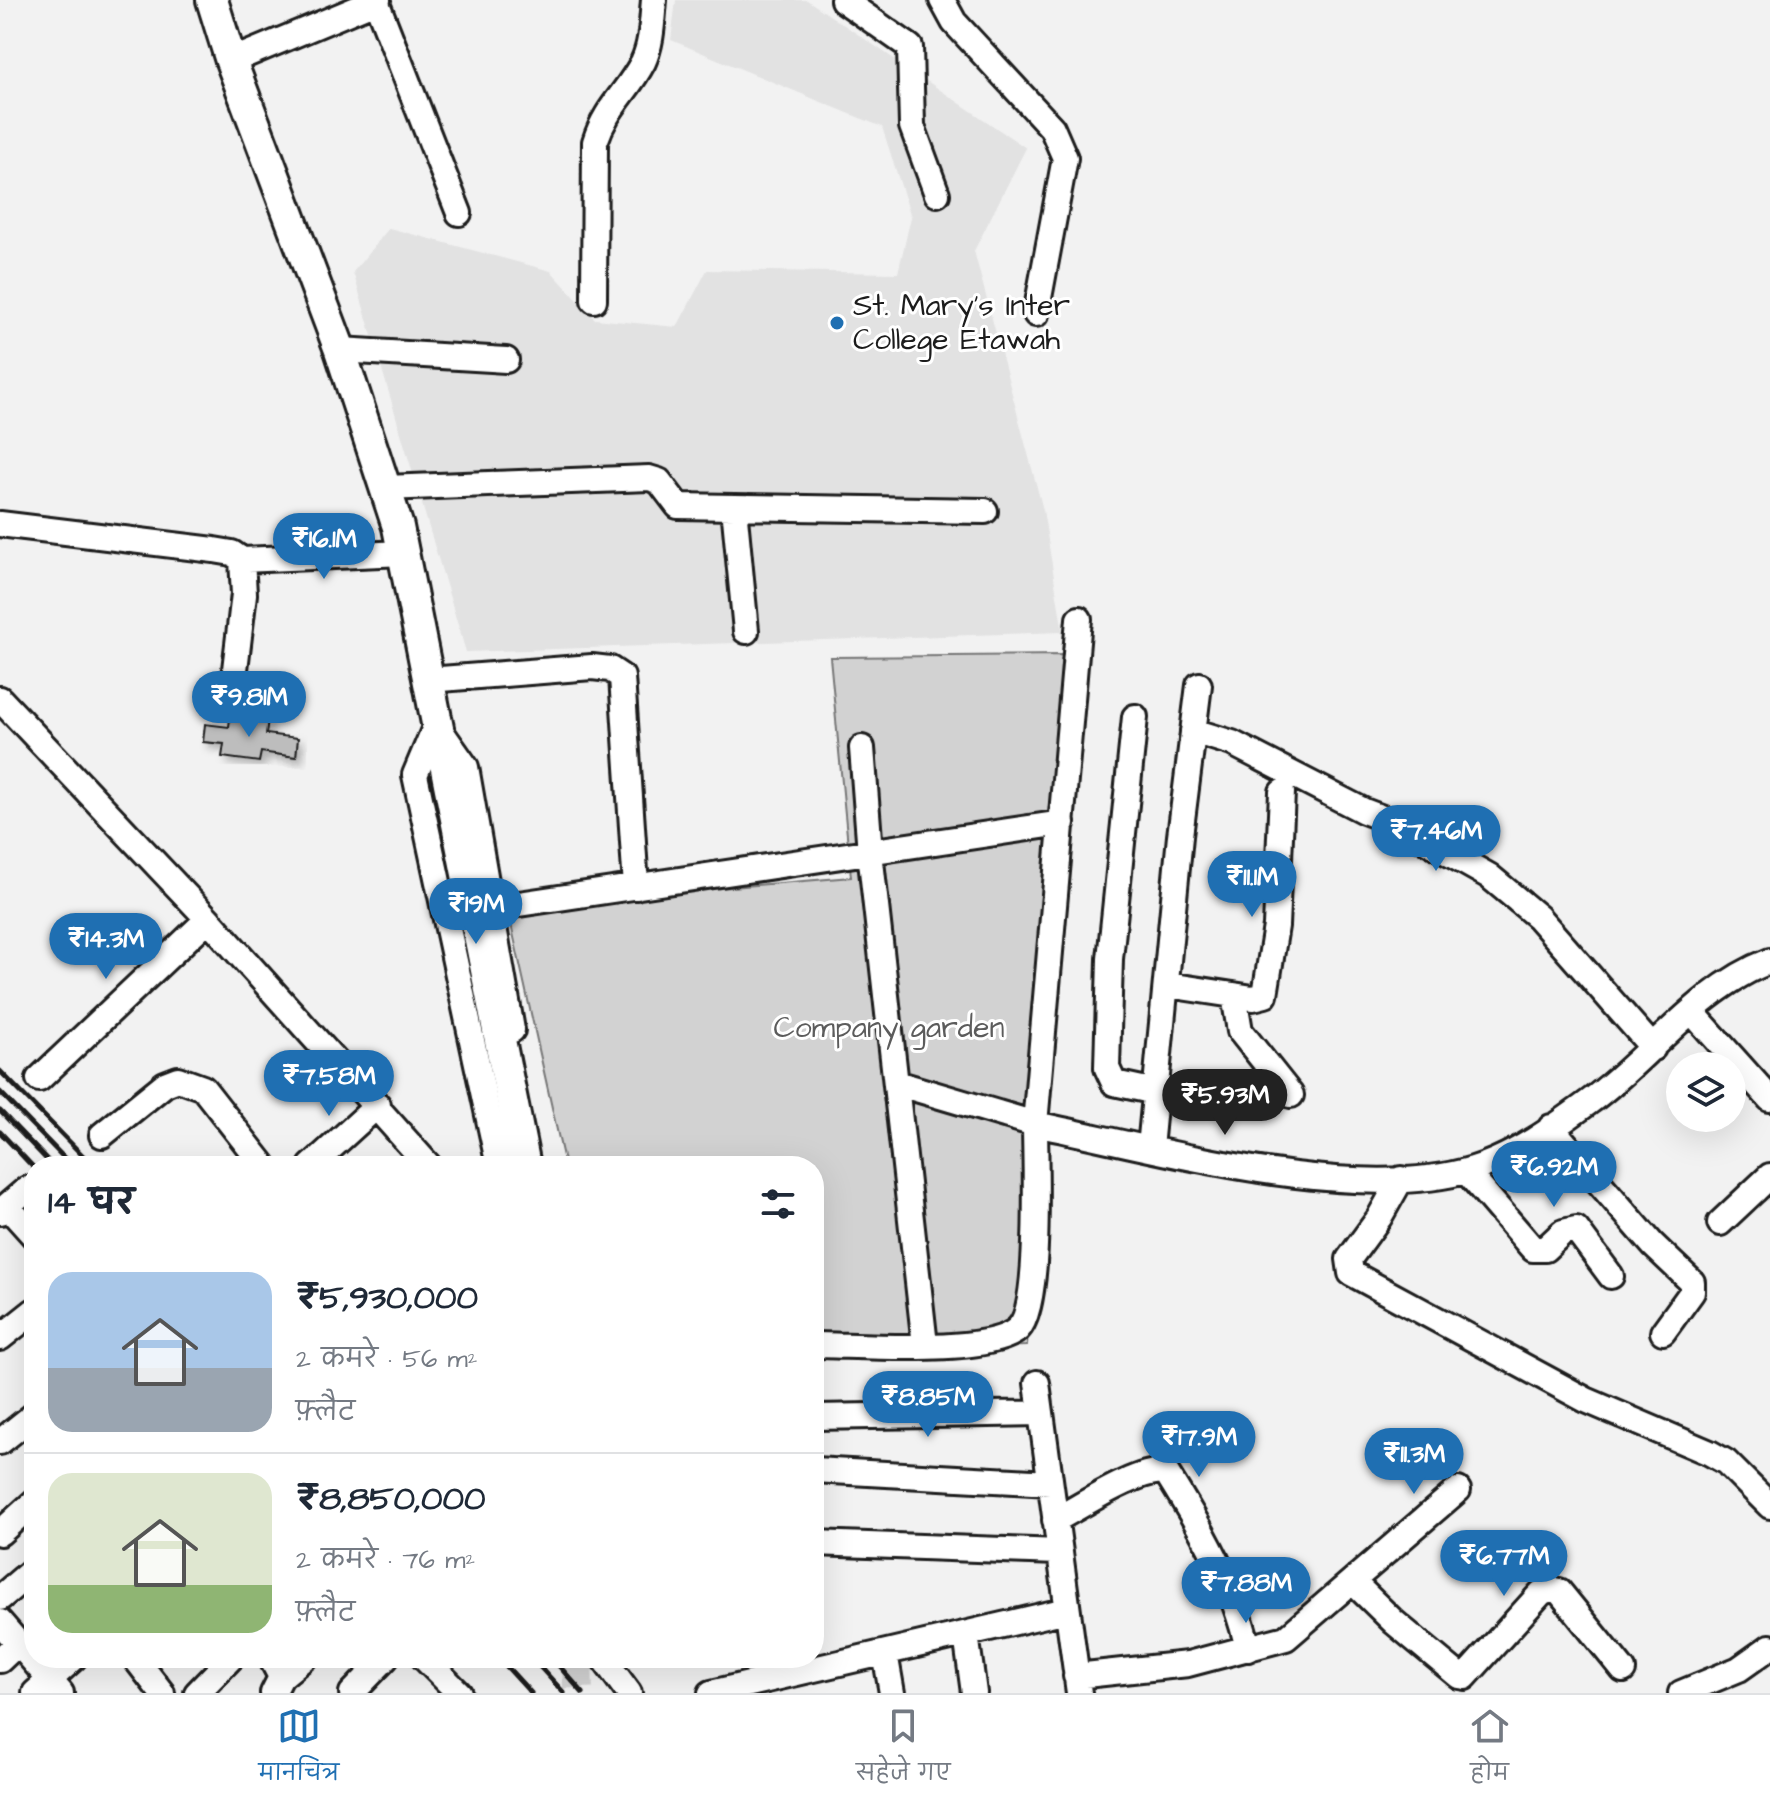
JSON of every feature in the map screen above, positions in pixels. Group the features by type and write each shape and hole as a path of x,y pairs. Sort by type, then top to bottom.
{"main road":[{"path":"212,0 231,61 340,350 404,553 523,1156"}],"street":[{"path":"231,61 377,0 459,213"},
{"path":"594,300 595,142 603,117 644,60 651,37 654,0"},
{"path":"843,0 910,47 912,126 937,194"},
{"path":"942,0 945,11 1052,128 1062,145 1065,158 1036,314"},
{"path":"340,350 506,360"},
{"path":"385,488 649,478 659,481 678,506 985,511"},
{"path":"734,507 746,631"},
{"path":"0,524 214,550 232,553 242,560 404,553"},
{"path":"231,703 244,594 242,560"},
{"path":"824,1345 972,1345 997,1340 1019,1328 1030,1305 1034,1278 1035,1124 1079,619"},
{"path":"428,680 592,667 610,669 622,677 636,887"},
{"path":"1150,1148 1180,836 1199,685"},
{"path":"0,699 208,919 421,1156"},
{"path":"1135,717 1110,959 1107,1068 1114,1083 1156,1092"},
{"path":"436,725 466,767 534,1156"},
{"path":"436,725 415,775 497,1156"},
{"path":"1193,731 1232,743 1364,811 1393,822 1489,876 1538,917 1653,1048"},
{"path":"862,748 870,852 925,1345"},
{"path":"1168,985 1262,997 1269,986 1276,926 1282,792"},
{"path":"492,908 1062,823"},
{"path":"39,1079 208,919"},
{"path":"896,1083 1035,1124 1150,1148 1326,1178 1401,1179 1466,1171 1499,1158 1588,1103 1725,984 1770,961"},
{"path":"1234,995 1240,1031 1291,1095"},
{"path":"1692,1012 1770,1099"},
{"path":"102,1135 165,1084 178,1079 203,1088 256,1156"},
{"path":"322,1156 378,1105"},
{"path":"1551,1127 1653,1245 1692,1282 1692,1292 1663,1332"},
{"path":"1466,1171 1533,1249 1545,1249 1563,1232 1576,1229 1611,1276"},
{"path":"1720,1223 1770,1176"},
{"path":"1401,1179 1379,1218 1349,1259 1351,1273 1586,1400 1710,1453 1726,1462 1770,1506"},
{"path":"24,1192 4,1209 24,1227"},
{"path":"0,1338 24,1319"},
{"path":"1037,1383 1077,1684 1188,1664 1286,1638 1458,1490"},
{"path":"824,1417 1041,1413"},
{"path":"0,1442 24,1423"},
{"path":"1055,1520 1155,1470 1166,1472 1200,1526 1235,1600 1248,1649"},
{"path":"824,1471 1050,1483"},
{"path":"0,1533 24,1511"},
{"path":"824,1543 1059,1552"},
{"path":"0,1598 24,1578"},
{"path":"1353,1582 1449,1670 1465,1677 1484,1693"},
{"path":"1465,1677 1541,1593 1549,1589 1559,1591 1623,1670"},
{"path":"824,1667 1067,1610"},
{"path":"0,1622 24,1652"},
{"path":"966,1634 974,1693"},
{"path":"0,1660 18,1643"},
{"path":"1681,1693 1739,1669 1770,1647"},
{"path":"885,1653 892,1693"},
{"path":"35,1668 48,1688 65,1668"},
{"path":"143,1668 162,1693"},
{"path":"197,1693 221,1668"},
{"path":"352,1693 376,1668"},
{"path":"434,1668 459,1693"},
{"path":"610,1668 629,1693"},
{"path":"711,1693 820,1668"}],"shaded area":[{"name":"St. Mary's Inter College Etawah","path":"676,0 807,0 1026,148 974,251 1043,510 1063,632 466,652 353,272 389,228 551,271 595,319 677,327 707,270 898,273 911,217 882,127 671,40"}],"green space":[{"name":"Company garden","path":"1068,655 1027,1346 824,1352 824,1156 563,1156 507,906 851,877 830,657"}],"building":[{"path":"230,718 268,719 266,734 298,738 296,757 261,752 259,762 222,757 224,744 203,742 205,724 229,727"}],"tunnel":[{"path":"577,1668 578,1693"}],"railway":[{"path":"0,1071 83,1156"},
{"path":"0,1092 62,1156"},
{"path":"0,1111 43,1156"},
{"path":"0,1132 24,1157"},
{"path":"508,1668 531,1693"},
{"path":"541,1668 564,1693"},
{"path":"561,1668 583,1693"}],"place":[{"name":"St. Mary's Inter College Etawah","path":"837,323"}]}
